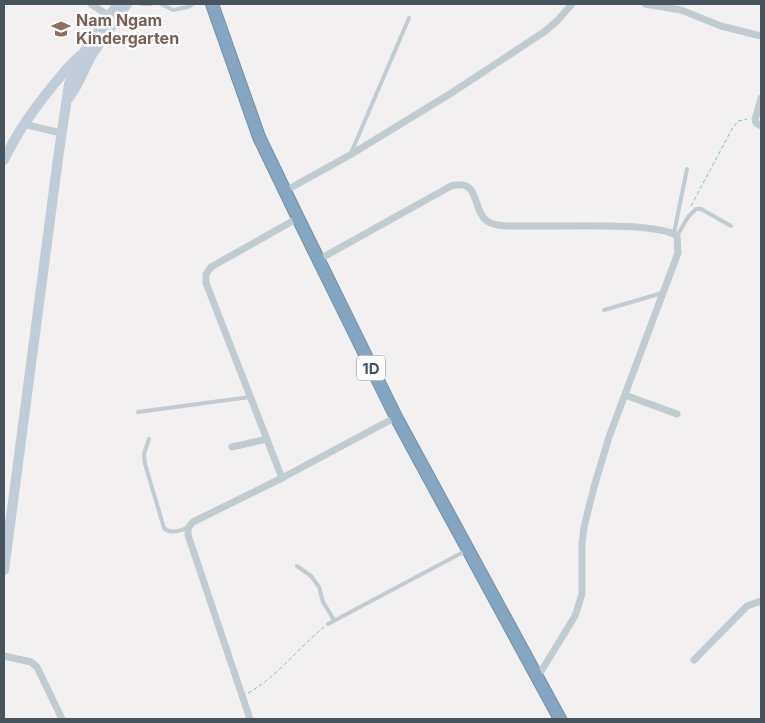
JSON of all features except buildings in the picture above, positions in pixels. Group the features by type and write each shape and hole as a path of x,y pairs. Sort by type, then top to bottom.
{"highway":[{"name":"1D","path":"212,4 259,137 318,260 396,417 560,719"}],"street":[{"path":"91,4 109,16"},
{"path":"4,570 69,84 83,54 118,4"},
{"path":"68,98 77,86 91,56 127,4"},
{"path":"285,191 350,155 453,92 544,32 572,4"},
{"path":"645,4 681,10 721,26 761,36"},
{"path":"4,160 23,124 64,71 83,54"},
{"path":"761,98 755,120 761,126"},
{"path":"23,124 61,133"},
{"path":"318,260 450,186 457,184 469,187 473,192 481,214 493,224 636,227 676,234 679,243 678,253 602,462 584,527 580,606 537,678"},
{"path":"282,478 206,283 206,274 211,267 298,218"},
{"path":"625,395 677,414"},
{"path":"250,719 188,535 188,528 193,522 282,478 396,417"},
{"path":"232,447 267,439"},
{"path":"694,660 747,606 761,601"},
{"path":"4,656 31,662 37,667 62,719"}],"lane":[{"path":"142,4 151,4"},
{"path":"161,4 173,10 193,4"},
{"path":"350,155 409,18"},
{"path":"676,234 687,169"},
{"path":"676,234 692,212 701,209 732,226"},
{"path":"604,310 662,293"},
{"path":"138,412 250,397"},
{"path":"149,439 144,454 145,464 164,528 167,532 188,528"},
{"path":"328,624 467,550"},
{"path":"297,566 311,576 319,587 323,602 334,620"}],"path":[{"path":"688,217 690,208 732,129 738,121 744,118 755,120"},
{"path":"242,696 269,679 307,641 328,624"}],"place":[{"name":"Nam Ngam Kindergarten","path":"61,29"}]}
